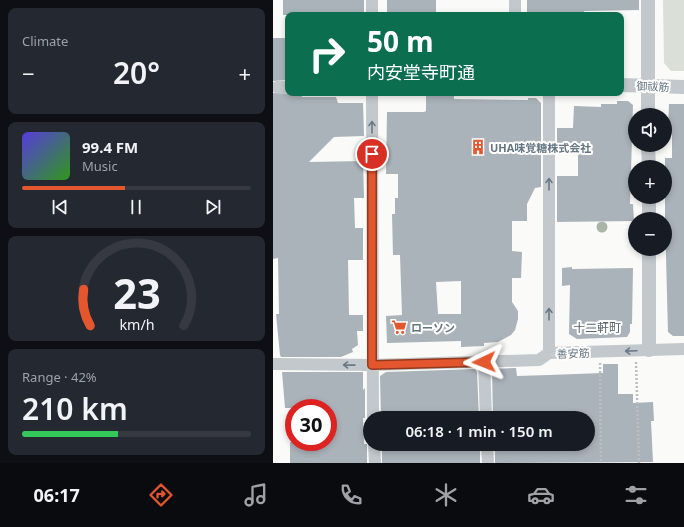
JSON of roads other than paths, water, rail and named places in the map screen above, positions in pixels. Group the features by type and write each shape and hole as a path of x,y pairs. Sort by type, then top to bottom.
{"street":[{"path":"372,0 372,12"},
{"path":"515,0 515,12"},
{"path":"648,0 648,108"},
{"name":"御祓筋","path":"624,85 684,87"},
{"path":"372,96 373,411"},
{"path":"549,96 549,353"},
{"path":"649,256 649,350"},
{"name":"善安筋","path":"273,364 372,365 539,360 549,353 684,349"},
{"path":"484,362 486,411"},
{"path":"374,451 375,463"},
{"path":"487,451 488,463"}],"place":[{"name":"UHA味覚糖株式会社","path":"478,147"},
{"name":"ローソン","path":"399,327"}],"district":[{"name":"十二軒町","path":"597,327"}]}
